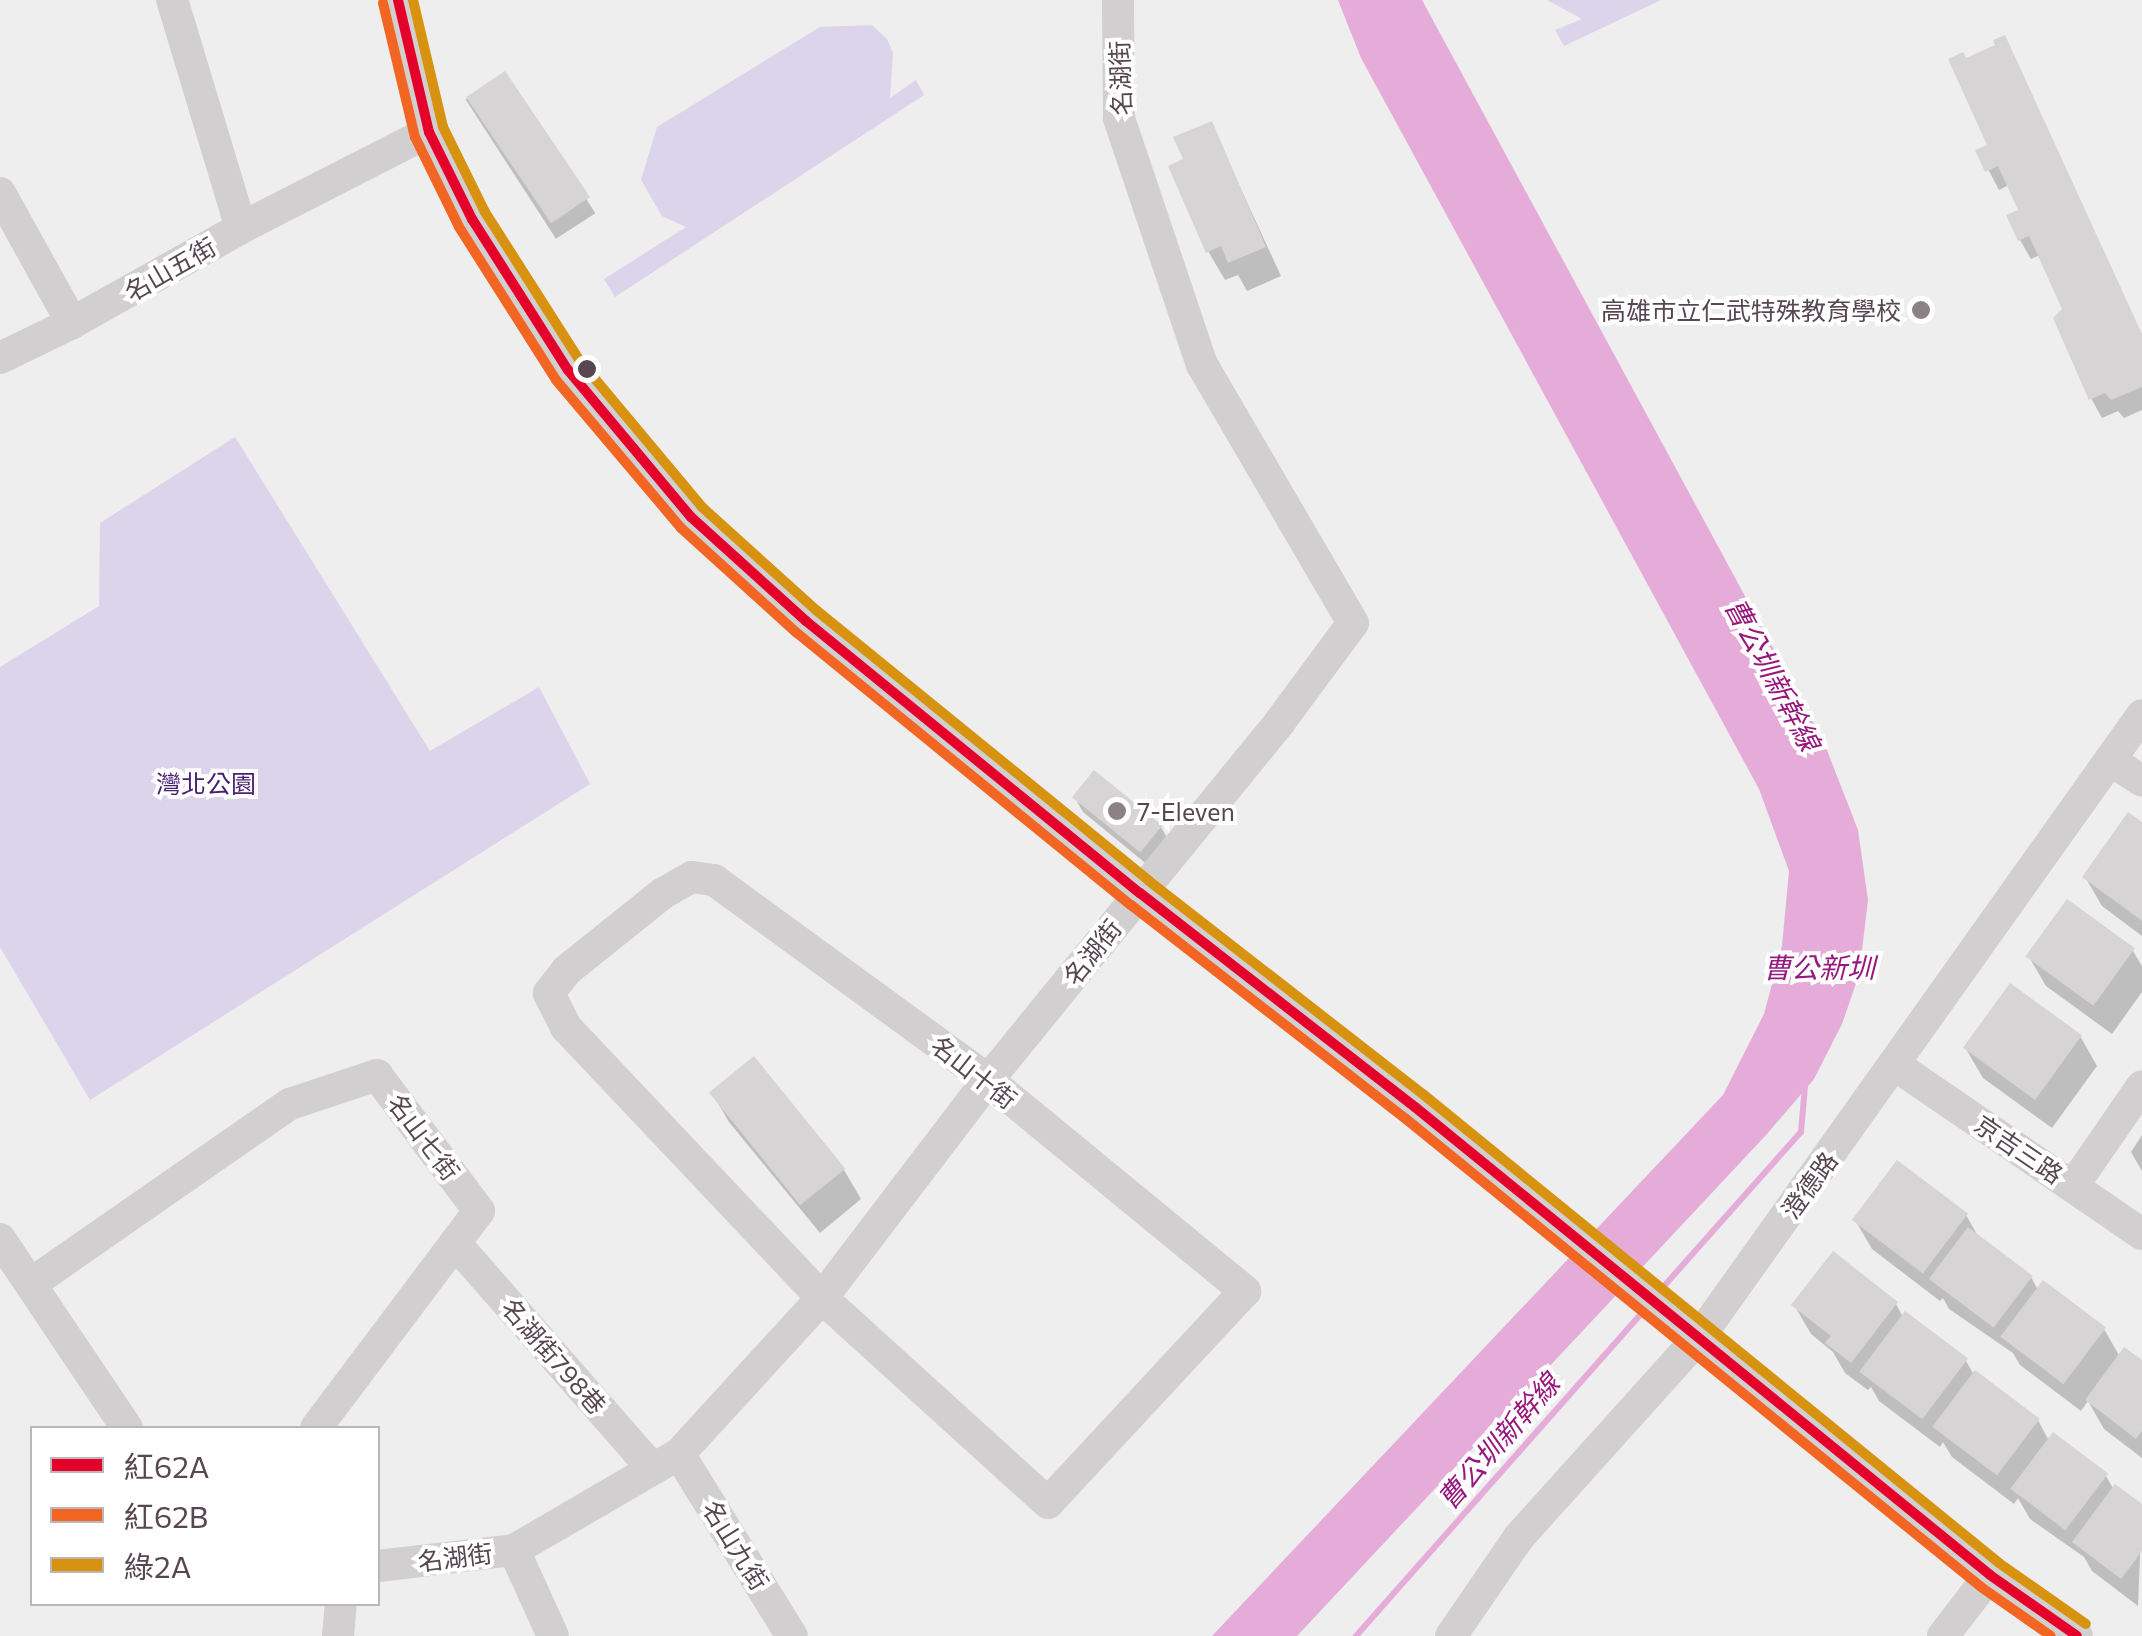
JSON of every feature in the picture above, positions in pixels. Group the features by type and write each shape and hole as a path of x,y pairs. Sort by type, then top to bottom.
{"street":[{"name":"名山五街","path":"0,358 72,324 241,228 172,0"},
{"path":"398,0 428,132 472,219 526,310 568,370 691,517 806,621 1140,893 1700,1336 1990,1575 2077,1636"},
{"name":"名湖街","path":"380,1566 514,1550 666,1461 822,1298 988,1080 1279,724 1353,623 1202,365 1119,118 1118,0"},
{"path":"241,228 428,132"},
{"path":"0,194 72,324"},
{"name":"澄德路","path":"1451,1636 1519,1537 1700,1336 2142,715"},
{"path":"2110,760 2142,781"},
{"name":"名山十街","path":"692,877 714,880 988,1080 1245,1291 1048,1503 822,1298 631,1090 566,1027 549,994 567,970 662,894 692,877"},
{"name":"京吉三路","path":"1895,1066 2142,1234"},
{"name":"名山七街","path":"32,1283 290,1104 378,1075 479,1212 318,1426"},
{"path":"2074,1186 2142,1086"},
{"path":"0,1239 125,1426"},
{"name":"名湖街798巷","path":"455,1243 666,1461"},
{"name":"名山九街","path":"666,1461 792,1636"},
{"path":"514,1550 553,1636"},
{"path":"1943,1636 1990,1575"},
{"path":"338,1636 340,1606"}],"green space":[{"path":"1547,0 1661,0 1564,46 1555,30 1582,19"},
{"path":"872,25 887,39 893,53 890,98 916,80 924,95 615,297 604,279 686,227 662,216 641,180 657,127 820,27"},
{"name":"灣北公園","path":"235,437 430,751 539,687 590,784 90,1100 0,947 0,667 99,606 100,523"}],"water":[{"name":"曹公新圳","path":"1338,0 1422,0 1823,740 1858,830 1868,900 1859,975 1842,1024 1814,1079 1767,1134 1297,1636 1212,1636 1723,1095 1764,1014 1782,946 1789,871 1759,789 1361,58"}],"building":[{"path":"2005,35 2142,334 2142,387 2111,400 2105,393 2089,400 2053,318 2062,309 2029,236 2018,241 2006,215 2018,210 1998,166 1985,172 1975,150 1987,145 1948,59 1963,52 1966,58 1995,45 1993,40"},
{"path":"505,71 590,197 551,223 466,97"},
{"path":"1212,121 1266,247 1228,263 1221,246 1206,253 1168,166 1183,159 1173,137"},
{"name":"7-Eleven","path":"1094,770 1162,825 1140,853 1072,797"},
{"path":"2128,812 2142,822 2142,921 2082,877"},
{"path":"2067,899 2135,948 2093,1006 2025,956"},
{"path":"2010,983 2082,1035 2035,1100 1963,1048"},
{"path":"754,1056 845,1169 800,1205 709,1093"},
{"path":"1897,1160 1968,1214 1923,1273 1852,1220"},
{"path":"1968,1227 2033,1276 1994,1328 1929,1279"},
{"path":"1833,1251 1898,1302 1851,1363 1825,1343 1831,1336 1791,1305"},
{"path":"2043,1280 2106,1328 2063,1384 2000,1337"},
{"path":"1905,1311 1968,1359 1922,1419 1859,1372"},
{"path":"2124,1347 2142,1360 2142,1431 2136,1439 2085,1400"},
{"path":"1975,1370 2040,1419 1997,1475 1932,1427"},
{"path":"2053,1432 2108,1474 2065,1530 2010,1489"},
{"path":"2115,1484 2142,1504 2142,1551 2121,1579 2072,1542"}],"waterway":[{"name":"曹公圳新幹線","path":"1657,1294 1801,1132 1805,1086"},
{"name":"曹公圳新幹線","path":"1356,1636 1646,1308"}],"transit line":[{"name":"紅62A","path":"398,0 429,132 472,219 568,370 691,517 806,621 1140,893 1415,1107 1990,1575 2077,1636"},
{"name":"綠2A","path":"413,0 443,127 485,212 580,361 702,507 816,610 1149,881 1424,1095 1999,1563 2086,1624"},
{"name":"紅62B","path":"383,3 415,137 459,227 556,380 681,528 797,633 1131,905 1406,1119 1981,1587 2051,1636"}],"place":[{"name":"高雄市立仁武特殊教育學校","path":"1921,310"},
{"name":"7-Eleven","path":"1117,811"}]}
